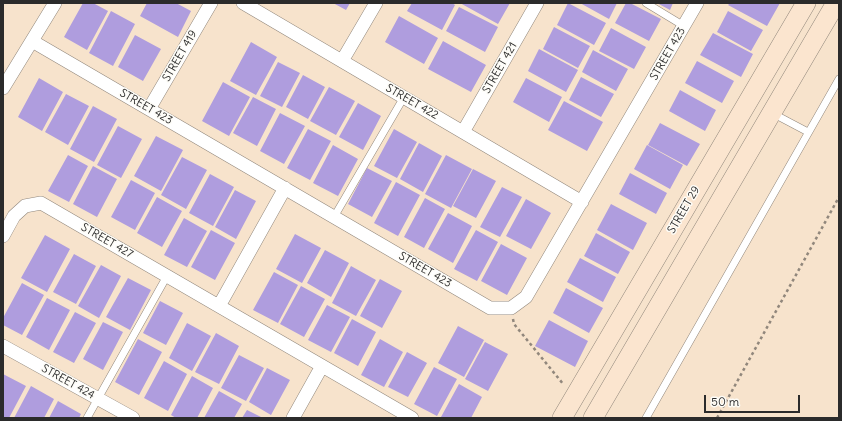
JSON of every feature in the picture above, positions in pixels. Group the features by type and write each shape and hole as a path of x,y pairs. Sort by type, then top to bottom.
{"street":[{"path":"3,88 55,3"},
{"name":"STREET 419","path":"149,109 211,3"},
{"name":"STREET 422","path":"243,3 582,202"},
{"path":"342,61 376,3"},
{"name":"STREET 421","path":"463,132 537,3"},
{"name":"STREET 423","path":"32,41 490,308 511,308 526,297 698,3"},
{"name":"STREET 29","path":"562,418 806,3"},
{"path":"634,296 635,308 632,320 591,392 590,403 598,416 833,5"},
{"path":"218,306 285,188"},
{"name":"STREET 427","path":"3,236 14,216 25,206 41,203 412,418"},
{"name":"STREET 424","path":"3,346 133,418"},
{"path":"293,418 322,366"}],"lane":[{"path":"646,3 684,26"},
{"path":"646,418 839,79"},
{"path":"334,217 404,97"},
{"path":"772,113 808,132"},
{"path":"87,418 167,276"}],"path":[{"path":"717,418 839,197"},
{"path":"511,308 514,324 563,385 576,394"}],"building":[{"path":"83,3 93,3 108,11 87,50 64,37"},
{"path":"147,3 176,3 191,11 178,37 140,16"},
{"path":"333,3 350,3 346,10"},
{"path":"412,3 452,3 455,5 442,30 407,11"},
{"path":"460,3 510,3 498,24"},
{"path":"568,3 606,23 594,45 557,25"},
{"path":"580,3 617,3 609,19"},
{"path":"626,3 630,3 661,19 649,41 615,23"},
{"path":"657,3 673,3 670,10"},
{"path":"730,3 780,3 767,26 728,5"},
{"path":"459,7 498,27 485,52 446,31"},
{"path":"111,11 135,24 113,66 89,53"},
{"path":"728,11 763,30 751,51 717,32"},
{"path":"399,16 438,38 424,64 385,42"},
{"path":"554,27 590,46 578,68 543,49"},
{"path":"611,28 646,47 634,69 599,51"},
{"path":"713,33 753,54 741,77 700,55"},
{"path":"135,35 161,49 143,81 118,67"},
{"path":"443,41 486,65 471,92 428,69"},
{"path":"251,42 277,57 256,95 230,81"},
{"path":"539,49 578,70 566,92 528,71"},
{"path":"593,50 628,69 616,91 582,72"},
{"path":"697,61 734,81 722,103 685,83"},
{"path":"278,62 300,73 282,107 260,96"},
{"path":"303,75 325,87 308,119 286,107"},
{"path":"581,77 614,94 601,117 569,100"},
{"path":"39,78 63,92 42,131 18,117"},
{"path":"526,78 562,97 549,122 513,102"},
{"path":"223,82 250,97 229,136 202,121"},
{"path":"329,87 355,101 336,135 310,121"},
{"path":"680,90 716,110 705,131 669,111"},
{"path":"66,94 89,106 68,145 45,132"},
{"path":"253,97 276,109 257,146 233,133"},
{"path":"564,101 603,122 587,151 548,130"},
{"path":"358,103 381,116 363,150 339,137"},
{"path":"93,106 117,119 94,162 70,149"},
{"path":"280,113 305,126 284,164 260,151"},
{"path":"660,123 700,144 687,166 648,145"},
{"path":"118,126 142,139 121,178 97,165"},
{"path":"308,129 331,141 310,180 287,168"},
{"path":"394,129 417,142 397,178 374,166"},
{"path":"156,136 183,150 161,191 134,176"},
{"path":"419,143 442,156 423,192 400,179"},
{"path":"333,145 358,159 338,196 313,183"},
{"path":"647,145 683,165 670,189 634,169"},
{"path":"68,155 88,166 69,202 48,191"},
{"path":"446,155 472,169 451,208 425,194"},
{"path":"182,157 207,170 186,209 161,195"},
{"path":"93,166 117,179 97,217 73,204"},
{"path":"367,168 392,181 372,217 348,204"},
{"path":"473,169 496,181 476,218 453,206"},
{"path":"630,173 667,193 656,214 619,194"},
{"path":"210,174 234,187 213,226 189,213"},
{"path":"131,180 155,193 135,230 111,217"},
{"path":"396,182 420,195 398,236 374,223"},
{"path":"502,187 522,197 500,237 480,227"},
{"path":"235,190 256,201 236,239 215,227"},
{"path":"157,197 182,211 162,247 137,233"},
{"path":"425,198 445,209 424,248 404,237"},
{"path":"526,199 551,213 531,249 506,236"},
{"path":"611,204 647,223 633,250 597,230"},
{"path":"448,213 472,226 453,263 428,249"},
{"path":"184,218 207,231 187,267 164,255"},
{"path":"211,230 235,243 215,280 191,267"},
{"path":"476,230 498,242 477,281 454,269"},
{"path":"596,233 630,252 618,274 584,256"},
{"path":"295,234 321,248 302,283 276,269"},
{"path":"45,235 70,249 47,292 21,278"},
{"path":"501,244 527,258 507,295 481,281"},
{"path":"325,250 349,263 331,297 307,283"},
{"path":"74,254 96,266 76,304 53,292"},
{"path":"580,258 616,277 603,302 567,282"},
{"path":"101,265 121,276 99,318 78,306"},
{"path":"351,266 376,280 356,316 332,303"},
{"path":"274,272 298,285 278,323 253,310"},
{"path":"128,278 151,290 130,330 106,317"},
{"path":"380,279 402,291 382,328 360,316"},
{"path":"22,283 44,295 22,335 3,325 3,318"},
{"path":"301,286 325,299 304,337 280,324"},
{"path":"566,288 603,308 589,333 553,313"},
{"path":"47,298 70,310 49,350 26,337"},
{"path":"160,301 183,313 166,345 143,333"},
{"path":"327,305 350,317 331,352 308,340"},
{"path":"75,312 96,323 74,363 53,352"},
{"path":"352,319 376,332 358,366 334,353"},
{"path":"549,320 588,341 575,367 535,346"},
{"path":"103,322 123,332 103,370 83,359"},
{"path":"187,323 211,336 192,371 169,358"},
{"path":"458,326 484,340 464,377 438,363"},
{"path":"216,333 239,346 219,384 195,372"},
{"path":"138,339 162,352 139,395 115,382"},
{"path":"380,339 403,352 384,387 361,375"},
{"path":"485,342 508,354 488,391 465,379"},
{"path":"407,352 427,363 408,397 388,387"},
{"path":"239,355 264,368 246,401 221,388"},
{"path":"164,361 187,374 168,411 144,398"},
{"path":"434,367 457,379 437,416 414,404"},
{"path":"267,368 290,380 271,415 249,402"},
{"path":"3,374 26,386 9,418 3,418"},
{"path":"192,376 213,388 197,418 176,418 171,415"},
{"path":"459,384 482,397 471,418 442,418 441,417"},
{"path":"31,386 54,399 44,418 14,418"},
{"path":"219,391 242,404 234,418 204,418"},
{"path":"58,401 81,414 79,418 49,418"},
{"path":"247,410 263,418 242,418"}]}
